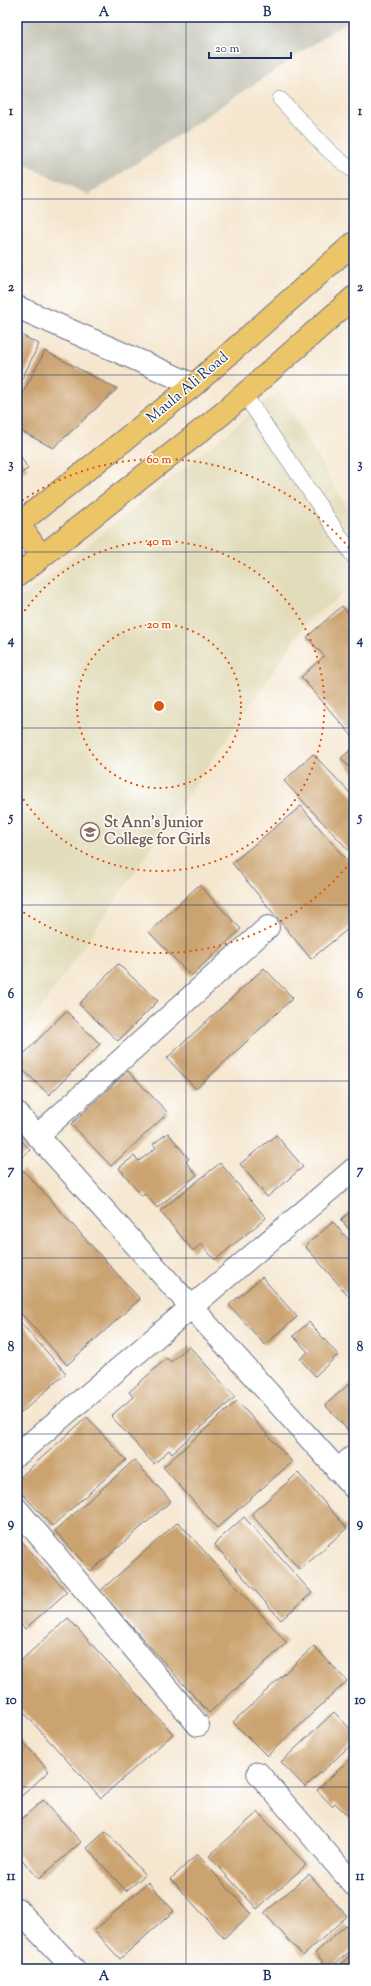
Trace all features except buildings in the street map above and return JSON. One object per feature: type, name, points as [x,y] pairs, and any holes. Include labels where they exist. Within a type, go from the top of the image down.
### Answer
[{"type":"main road","name":"Maula Ali Road","points":[[18,525],[194,385],[354,243]]},
{"type":"main road","points":[[17,576],[244,394],[354,297]]},
{"type":"main road","points":[[18,525],[42,556]]},
{"type":"street","points":[[17,307],[194,385]]},
{"type":"street","points":[[37,1136],[268,927]]},
{"type":"street","points":[[17,1113],[354,1488]]},
{"type":"street","points":[[17,1456],[354,1169]]},
{"type":"street","points":[[337,1470],[354,1456]]},
{"type":"street","points":[[17,1509],[198,1726]]},
{"type":"street","points":[[258,1773],[354,1885]]},
{"type":"street","points":[[17,1909],[74,1969]]},
{"type":"lane","points":[[280,99],[328,150],[354,172]]},
{"type":"lane","points":[[244,394],[354,557]]},
{"type":"shaded area","points":[[17,17],[354,17],[89,195],[17,161]]},
{"type":"shaded area","name":"St Ann's Junior College for Girls","points":[[279,391],[354,520],[354,585],[308,621],[17,1043],[17,602]]},
{"type":"place","name":"St Ann's Junior College for Girls","points":[[90,832]]}]
